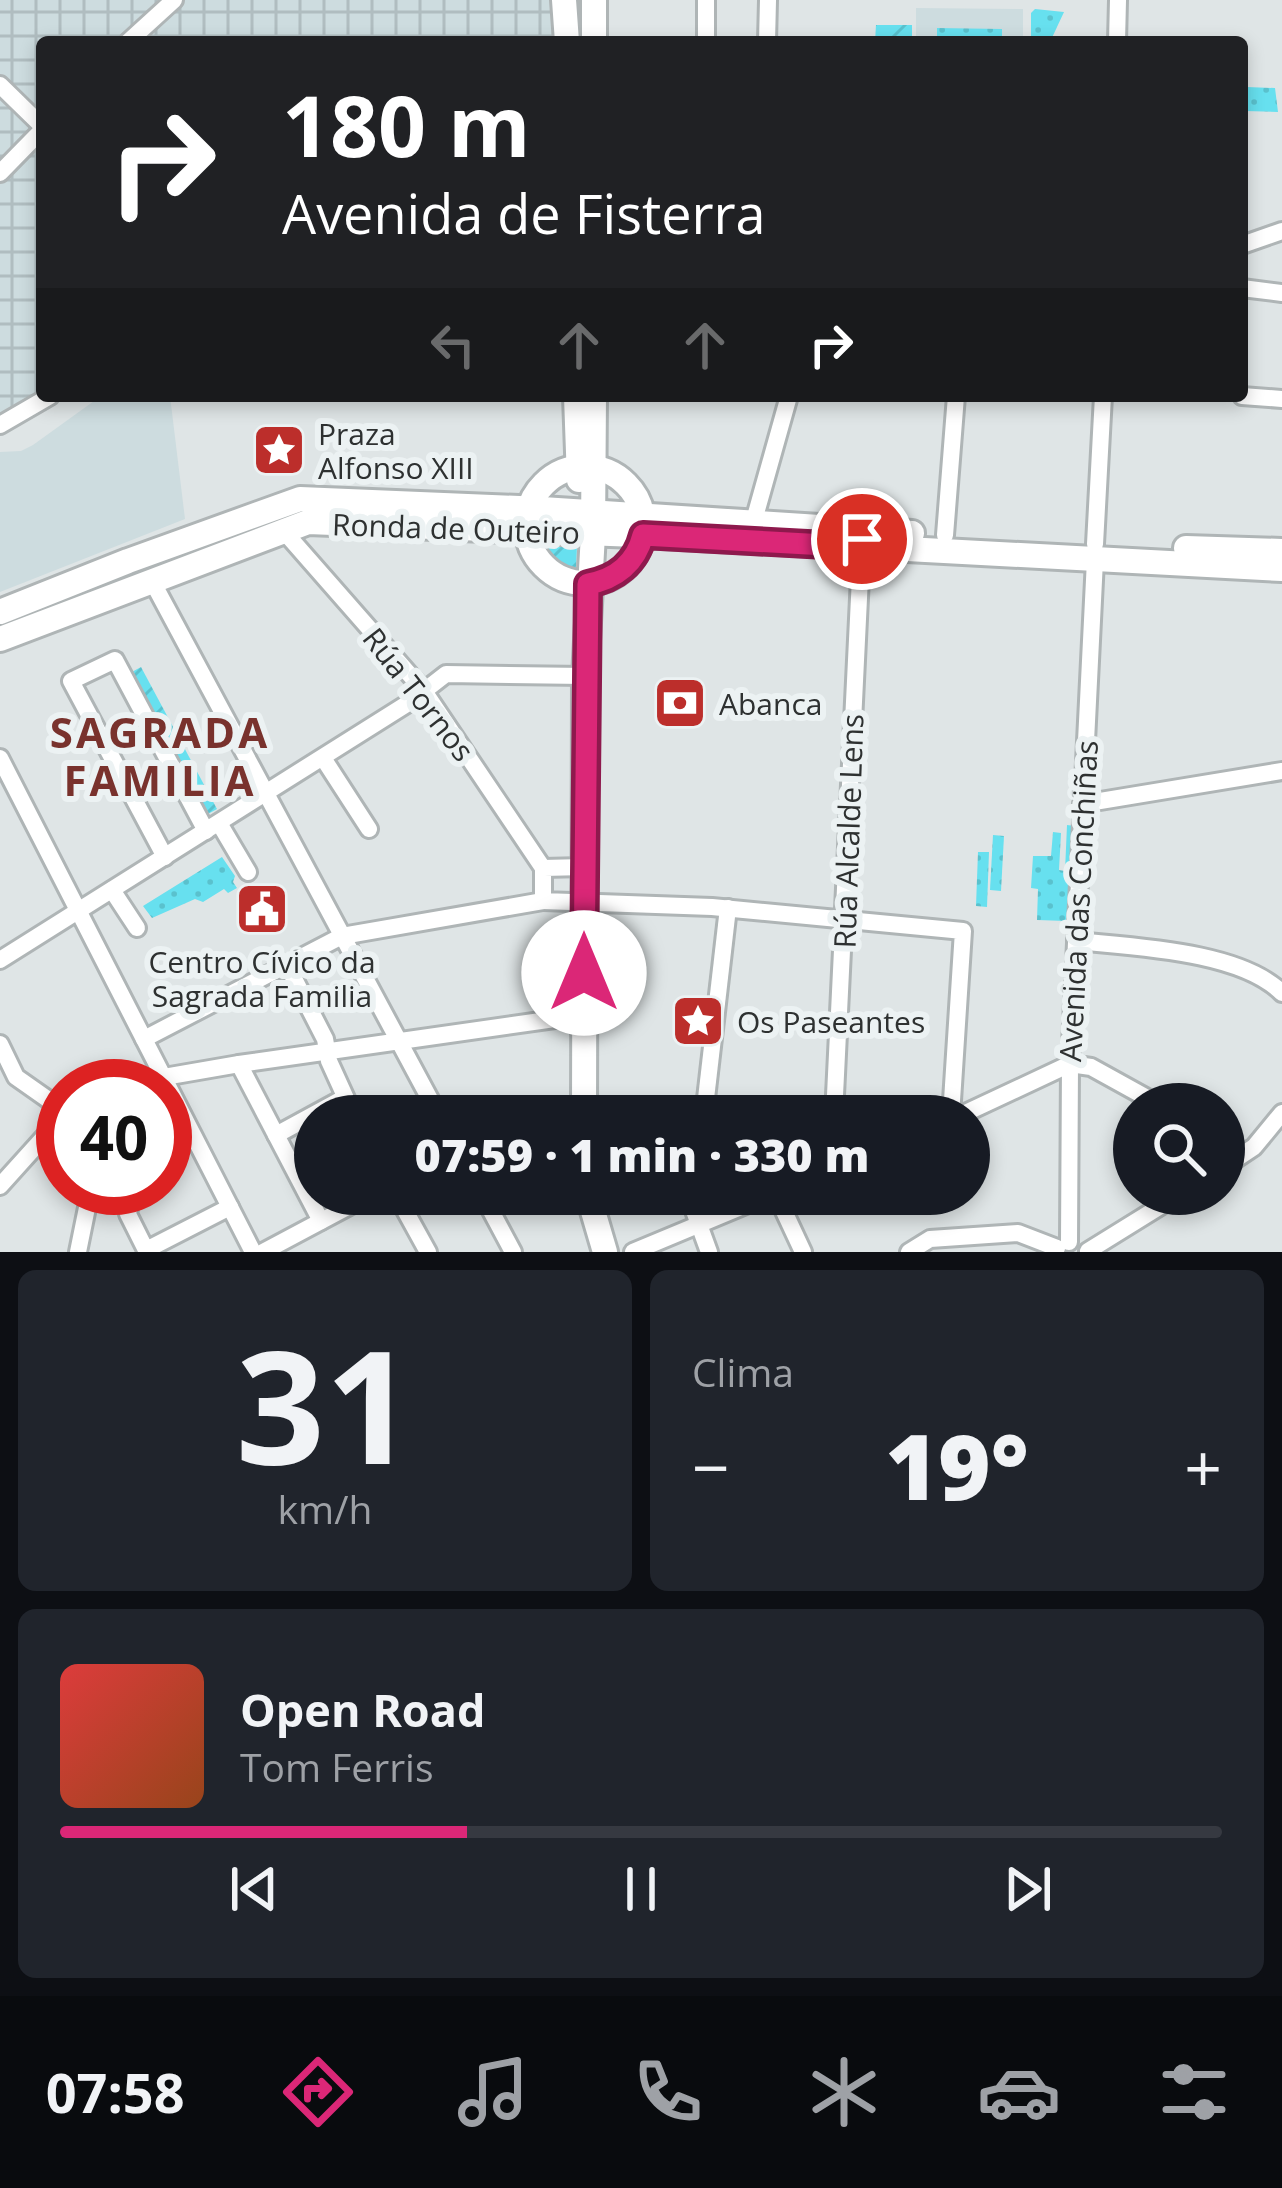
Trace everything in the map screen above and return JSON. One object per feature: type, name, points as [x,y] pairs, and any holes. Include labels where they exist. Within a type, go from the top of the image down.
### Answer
[{"type":"main road","points":[[564,0],[567,36]]},
{"type":"main road","points":[[594,0],[595,36]]},
{"type":"main road","points":[[576,402],[576,431],[586,467]]},
{"type":"main road","points":[[584,1095],[586,467],[593,402]]},
{"type":"main road","points":[[523,516],[548,481],[586,467],[618,476],[631,488],[643,526],[634,558],[614,576],[588,584],[569,581],[543,565],[532,549],[523,516],[576,431]]},
{"type":"main road","name":"Ronda de Outeiro","points":[[0,612],[300,499],[587,523],[1095,552],[1282,551]]},
{"type":"main road","name":"Ronda de Outeiro","points":[[0,639],[308,522],[523,516]]},
{"type":"main road","name":"Ronda de Outeiro","points":[[643,526],[753,524],[860,538],[945,535],[1282,569]]},
{"type":"main road","points":[[594,1215],[605,1252]]},
{"type":"street","points":[[135,36],[174,0]]},
{"type":"street","points":[[706,0],[706,36]]},
{"type":"street","points":[[767,36],[768,0]]},
{"type":"street","points":[[1118,0],[1118,36]]},
{"type":"street","points":[[0,85],[36,122]]},
{"type":"street","points":[[0,172],[36,134]]},
{"type":"street","points":[[1248,243],[1282,231]]},
{"type":"street","points":[[1248,289],[1282,292]]},
{"type":"street","points":[[1248,397],[1282,400]]},
{"type":"street","points":[[0,425],[40,402]]},
{"type":"street","points":[[753,524],[787,402]]},
{"type":"street","points":[[945,535],[956,402]]},
{"type":"street","name":"Avenida das Conchiñas","points":[[1060,1248],[1103,402]]},
{"type":"street","name":"Rúa Tornos","points":[[282,530],[424,691],[543,868]]},
{"type":"street","name":"Rúa Alcalde Lens","points":[[835,1095],[860,538]]},
{"type":"street","points":[[151,579],[428,1095]]},
{"type":"street","points":[[165,857],[71,681],[115,660],[213,827],[248,872]]},
{"type":"street","points":[[0,960],[323,758],[446,674],[585,676]]},
{"type":"street","points":[[0,758],[7,788],[155,1059]]},
{"type":"street","points":[[323,758],[369,829]]},
{"type":"street","points":[[1082,804],[1282,771]]},
{"type":"street","points":[[543,901],[543,868],[584,867]]},
{"type":"street","points":[[112,890],[137,928]]},
{"type":"street","points":[[144,1039],[342,936],[543,901],[728,908],[963,931],[956,1095]]},
{"type":"street","points":[[706,1095],[728,908]]},
{"type":"street","points":[[1076,940],[1233,963],[1282,992]]},
{"type":"street","points":[[287,965],[325,1039],[343,1095]]},
{"type":"street","points":[[192,1072],[584,1015]]},
{"type":"street","points":[[0,1044],[8,1079],[36,1096]]},
{"type":"street","points":[[239,1064],[294,1162]]},
{"type":"street","points":[[990,1100],[1070,1064],[1091,1066],[1121,1083]]},
{"type":"street","points":[[1246,1153],[1282,1113]]},
{"type":"street","points":[[276,1135],[294,1125]]},
{"type":"street","points":[[192,1132],[253,1252]]},
{"type":"street","points":[[0,1186],[36,1144]]},
{"type":"street","points":[[128,1215],[146,1250],[230,1207]]},
{"type":"street","points":[[77,1252],[85,1215]]},
{"type":"street","points":[[320,1215],[322,1221]]},
{"type":"street","points":[[263,1252],[333,1215]]},
{"type":"street","points":[[408,1215],[428,1252]]},
{"type":"street","points":[[493,1215],[513,1252]]},
{"type":"street","points":[[695,1215],[710,1252]]},
{"type":"street","points":[[633,1252],[723,1215]]},
{"type":"street","points":[[784,1215],[803,1252]]},
{"type":"street","points":[[909,1252],[930,1238],[1018,1233],[1060,1248],[1088,1251],[1146,1215]]},
{"type":"shaded area","points":[[0,0],[559,0],[561,36],[36,36],[36,400],[0,426]]},
{"type":"shaded area","points":[[916,8],[1023,9],[1023,36],[916,36]]},
{"type":"shaded area","points":[[1035,9],[1064,12],[1053,36],[1031,36]]},
{"type":"shaded area","points":[[876,25],[912,25],[912,36],[875,36]]},
{"type":"shaded area","points":[[937,28],[1002,29],[1002,36],[937,36]]},
{"type":"shaded area","points":[[1248,87],[1275,88],[1278,112],[1248,111]]},
{"type":"shaded area","points":[[93,402],[171,402],[185,519],[0,592],[0,452],[33,445]]},
{"type":"shaded area","points":[[538,542],[577,545],[576,572],[554,564]]},
{"type":"shaded area","points":[[141,667],[217,809],[206,815],[130,673]]},
{"type":"shaded area","points":[[1067,825],[1075,826],[1066,921],[1037,920],[1038,889],[1031,888],[1033,856],[1051,856],[1053,832],[1061,833],[1059,870],[1065,871]]},
{"type":"shaded area","points":[[993,835],[1004,836],[1001,891],[990,890]]},
{"type":"shaded area","points":[[978,852],[989,852],[987,907],[976,906]]},
{"type":"shaded area","points":[[222,857],[237,888],[228,893],[224,889],[203,902],[195,899],[152,918],[143,906]]},
{"type":"place","name":"Praza Alfonso XIII","points":[[279,450]]},
{"type":"place","name":"Abanca","points":[[680,703]]},
{"type":"place","name":"Centro Cívico da Sagrada Familia","points":[[262,909]]},
{"type":"place","name":"Os Paseantes","points":[[698,1021]]},
{"type":"district","name":"SAGRADA FAMILIA","points":[[160,755]]},
{"type":"route","points":[[584,973],[588,584],[625,568],[643,535],[862,547],[862,539]]}]
